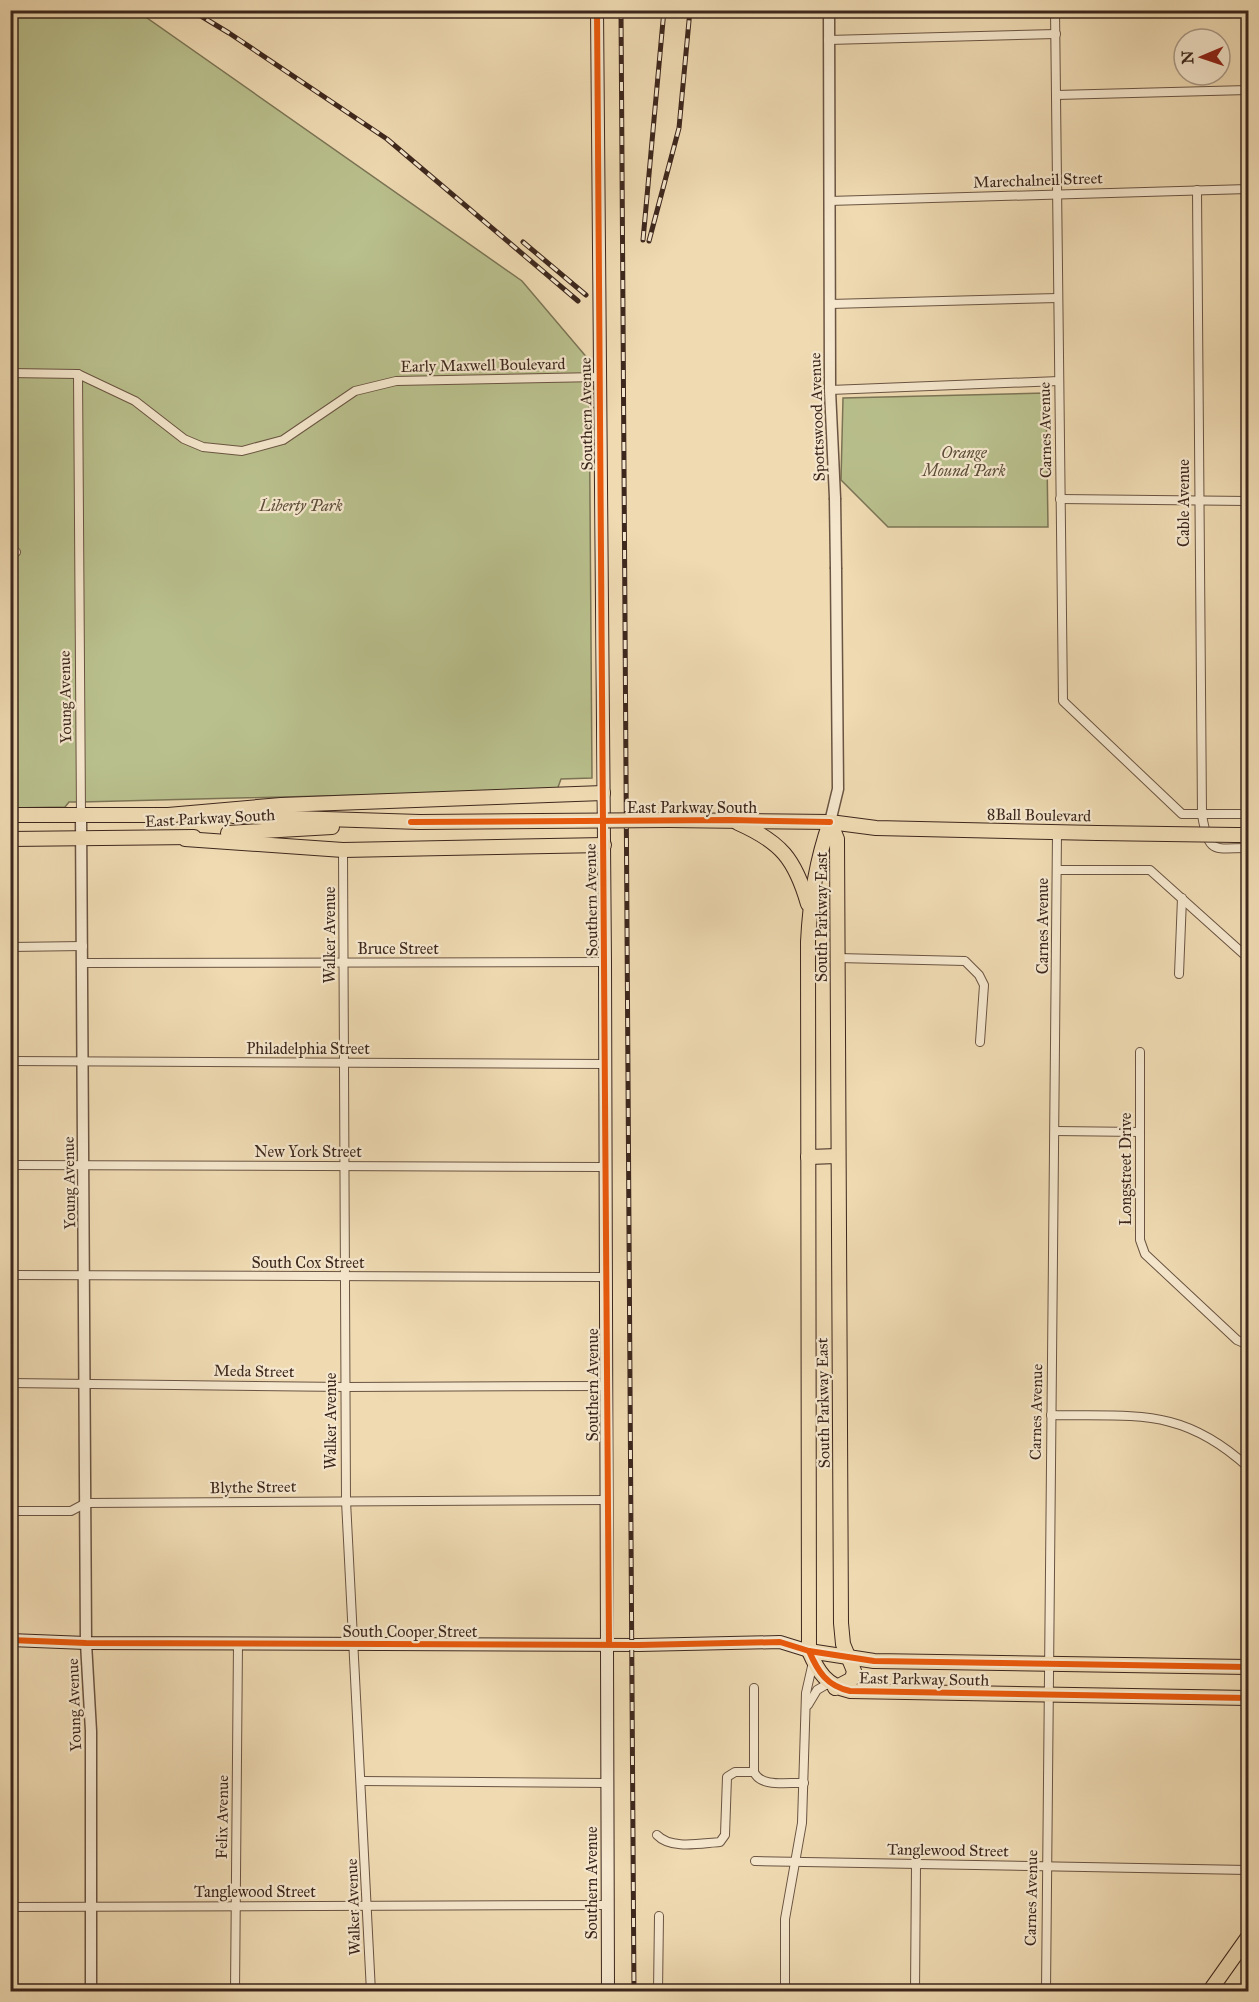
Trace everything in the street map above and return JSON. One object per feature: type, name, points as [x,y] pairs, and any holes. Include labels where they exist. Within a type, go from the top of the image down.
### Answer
[{"type":"main road","name":"Southern Avenue","points":[[597,10],[605,962],[605,1386],[609,1644],[608,1992]]},
{"type":"main road","points":[[168,815],[281,805],[603,794]]},
{"type":"main road","name":"East Parkway South","points":[[10,815],[168,815],[416,822],[731,819],[830,822]]},
{"type":"main road","points":[[731,819],[770,838],[783,850],[794,866],[809,908]]},
{"type":"main road","name":"East Parkway South","points":[[10,839],[185,839],[228,833],[416,822]]},
{"type":"main road","name":"8Ball Boulevard","points":[[830,822],[876,828],[1242,835]]},
{"type":"main road","name":"South Parkway East","points":[[811,1656],[809,908],[817,860],[830,822]]},
{"type":"main road","name":"South Parkway East","points":[[830,822],[837,839],[841,1623],[843,1644],[854,1671],[852,1679],[832,1686]]},
{"type":"main road","points":[[185,839],[343,850],[604,845]]},
{"type":"main road","points":[[808,1157],[838,1156]]},
{"type":"main road","name":"South Cooper Street","points":[[10,1640],[86,1643],[354,1644],[780,1642],[811,1656]]},
{"type":"main road","name":"East Parkway South","points":[[811,1656],[874,1661],[1248,1667]]},
{"type":"main road","points":[[811,1656],[832,1686]]},
{"type":"main road","name":"East Parkway South","points":[[832,1686],[850,1691],[888,1693],[1248,1698]]},
{"type":"main road","points":[[1209,1992],[1248,1937]]},
{"type":"street","name":"Spottswood Avenue","points":[[829,10],[830,390],[835,498],[838,789],[830,822]]},
{"type":"street","name":"Carnes Avenue","points":[[1055,10],[1063,701],[1182,814],[1248,814]]},
{"type":"street","points":[[828,40],[1056,34]]},
{"type":"street","points":[[1056,95],[1248,90]]},
{"type":"street","name":"Marechalneil Street","points":[[829,201],[1248,189]]},
{"type":"street","name":"Cable Avenue","points":[[1197,190],[1202,815],[1206,840],[1212,846],[1223,850],[1248,848]]},
{"type":"street","points":[[830,304],[1058,298]]},
{"type":"street","name":"Early Maxwell Boulevard","points":[[10,373],[78,374],[135,401],[184,439],[203,447],[242,451],[283,440],[355,391],[396,381],[599,377]]},
{"type":"street","name":"Young Avenue","points":[[78,374],[83,1166],[87,1384],[86,1643],[91,1731],[91,1992]]},
{"type":"street","points":[[830,390],[1059,381]]},
{"type":"street","points":[[1060,499],[1248,501]]},
{"type":"street","name":"Carnes Avenue","points":[[1046,1992],[1057,833]]},
{"type":"street","name":"Walker Avenue","points":[[343,850],[346,1500],[371,1992]]},
{"type":"street","points":[[1057,870],[1150,870],[1248,958]]},
{"type":"street","points":[[1179,974],[1182,898]]},
{"type":"street","points":[[10,947],[82,946]]},
{"type":"street","points":[[838,958],[965,961],[979,975],[984,985],[980,1042]]},
{"type":"street","name":"Bruce Street","points":[[83,963],[605,962]]},
{"type":"street","name":"Longstreet Drive","points":[[1140,1052],[1140,1240],[1145,1254],[1237,1340],[1248,1345]]},
{"type":"street","name":"Philadelphia Street","points":[[10,1061],[605,1064]]},
{"type":"street","points":[[1055,1131],[1140,1132]]},
{"type":"street","name":"New York Street","points":[[10,1165],[605,1167]]},
{"type":"street","name":"South Cox Street","points":[[10,1275],[606,1277]]},
{"type":"street","name":"Meda Street","points":[[10,1383],[345,1388],[605,1386]]},
{"type":"street","points":[[1051,1415],[1155,1417],[1189,1426],[1228,1448],[1248,1467]]},
{"type":"street","name":"Blythe Street","points":[[10,1511],[71,1511],[79,1509],[86,1503],[606,1500]]},
{"type":"street","name":"Felix Avenue","points":[[235,1992],[238,1643]]},
{"type":"street","points":[[785,1992],[785,1919],[802,1823],[806,1693],[811,1656]]},
{"type":"street","points":[[807,1708],[817,1690],[832,1686]]},
{"type":"street","points":[[754,1688],[754,1772],[760,1780],[765,1782],[804,1783]]},
{"type":"street","points":[[657,1835],[663,1841],[672,1844],[720,1842],[724,1835],[727,1777],[735,1772],[754,1772]]},
{"type":"street","points":[[362,1781],[608,1783]]},
{"type":"street","name":"Tanglewood Street","points":[[755,1861],[1248,1870]]},
{"type":"street","points":[[915,1992],[916,1864]]},
{"type":"street","name":"Tanglewood Street","points":[[10,1907],[608,1905]]},
{"type":"street","points":[[658,1992],[659,1916]]},
{"type":"green space","name":"Liberty Park","points":[[10,11],[137,11],[522,281],[589,360],[592,778],[561,779],[557,790],[69,802],[65,807],[11,808]]},
{"type":"green space","name":"Orange Mound Park","points":[[1046,393],[1048,527],[888,527],[841,480],[843,398]]},
{"type":"railway","points":[[191,10],[387,139],[578,301]]},
{"type":"railway","points":[[621,10],[634,1992]]},
{"type":"railway","points":[[643,240],[664,10]]},
{"type":"railway","points":[[649,241],[679,128],[690,10]]},
{"type":"railway","points":[[523,242],[586,295]]},
{"type":"cycle path","points":[[597,10],[609,1644]]},
{"type":"cycle path","points":[[411,822],[731,820],[830,822]]},
{"type":"cycle path","points":[[10,1640],[86,1643],[639,1645],[780,1642],[809,1651],[874,1661],[1248,1667]]},
{"type":"cycle path","points":[[809,1651],[829,1682],[850,1691],[1248,1698]]}]
